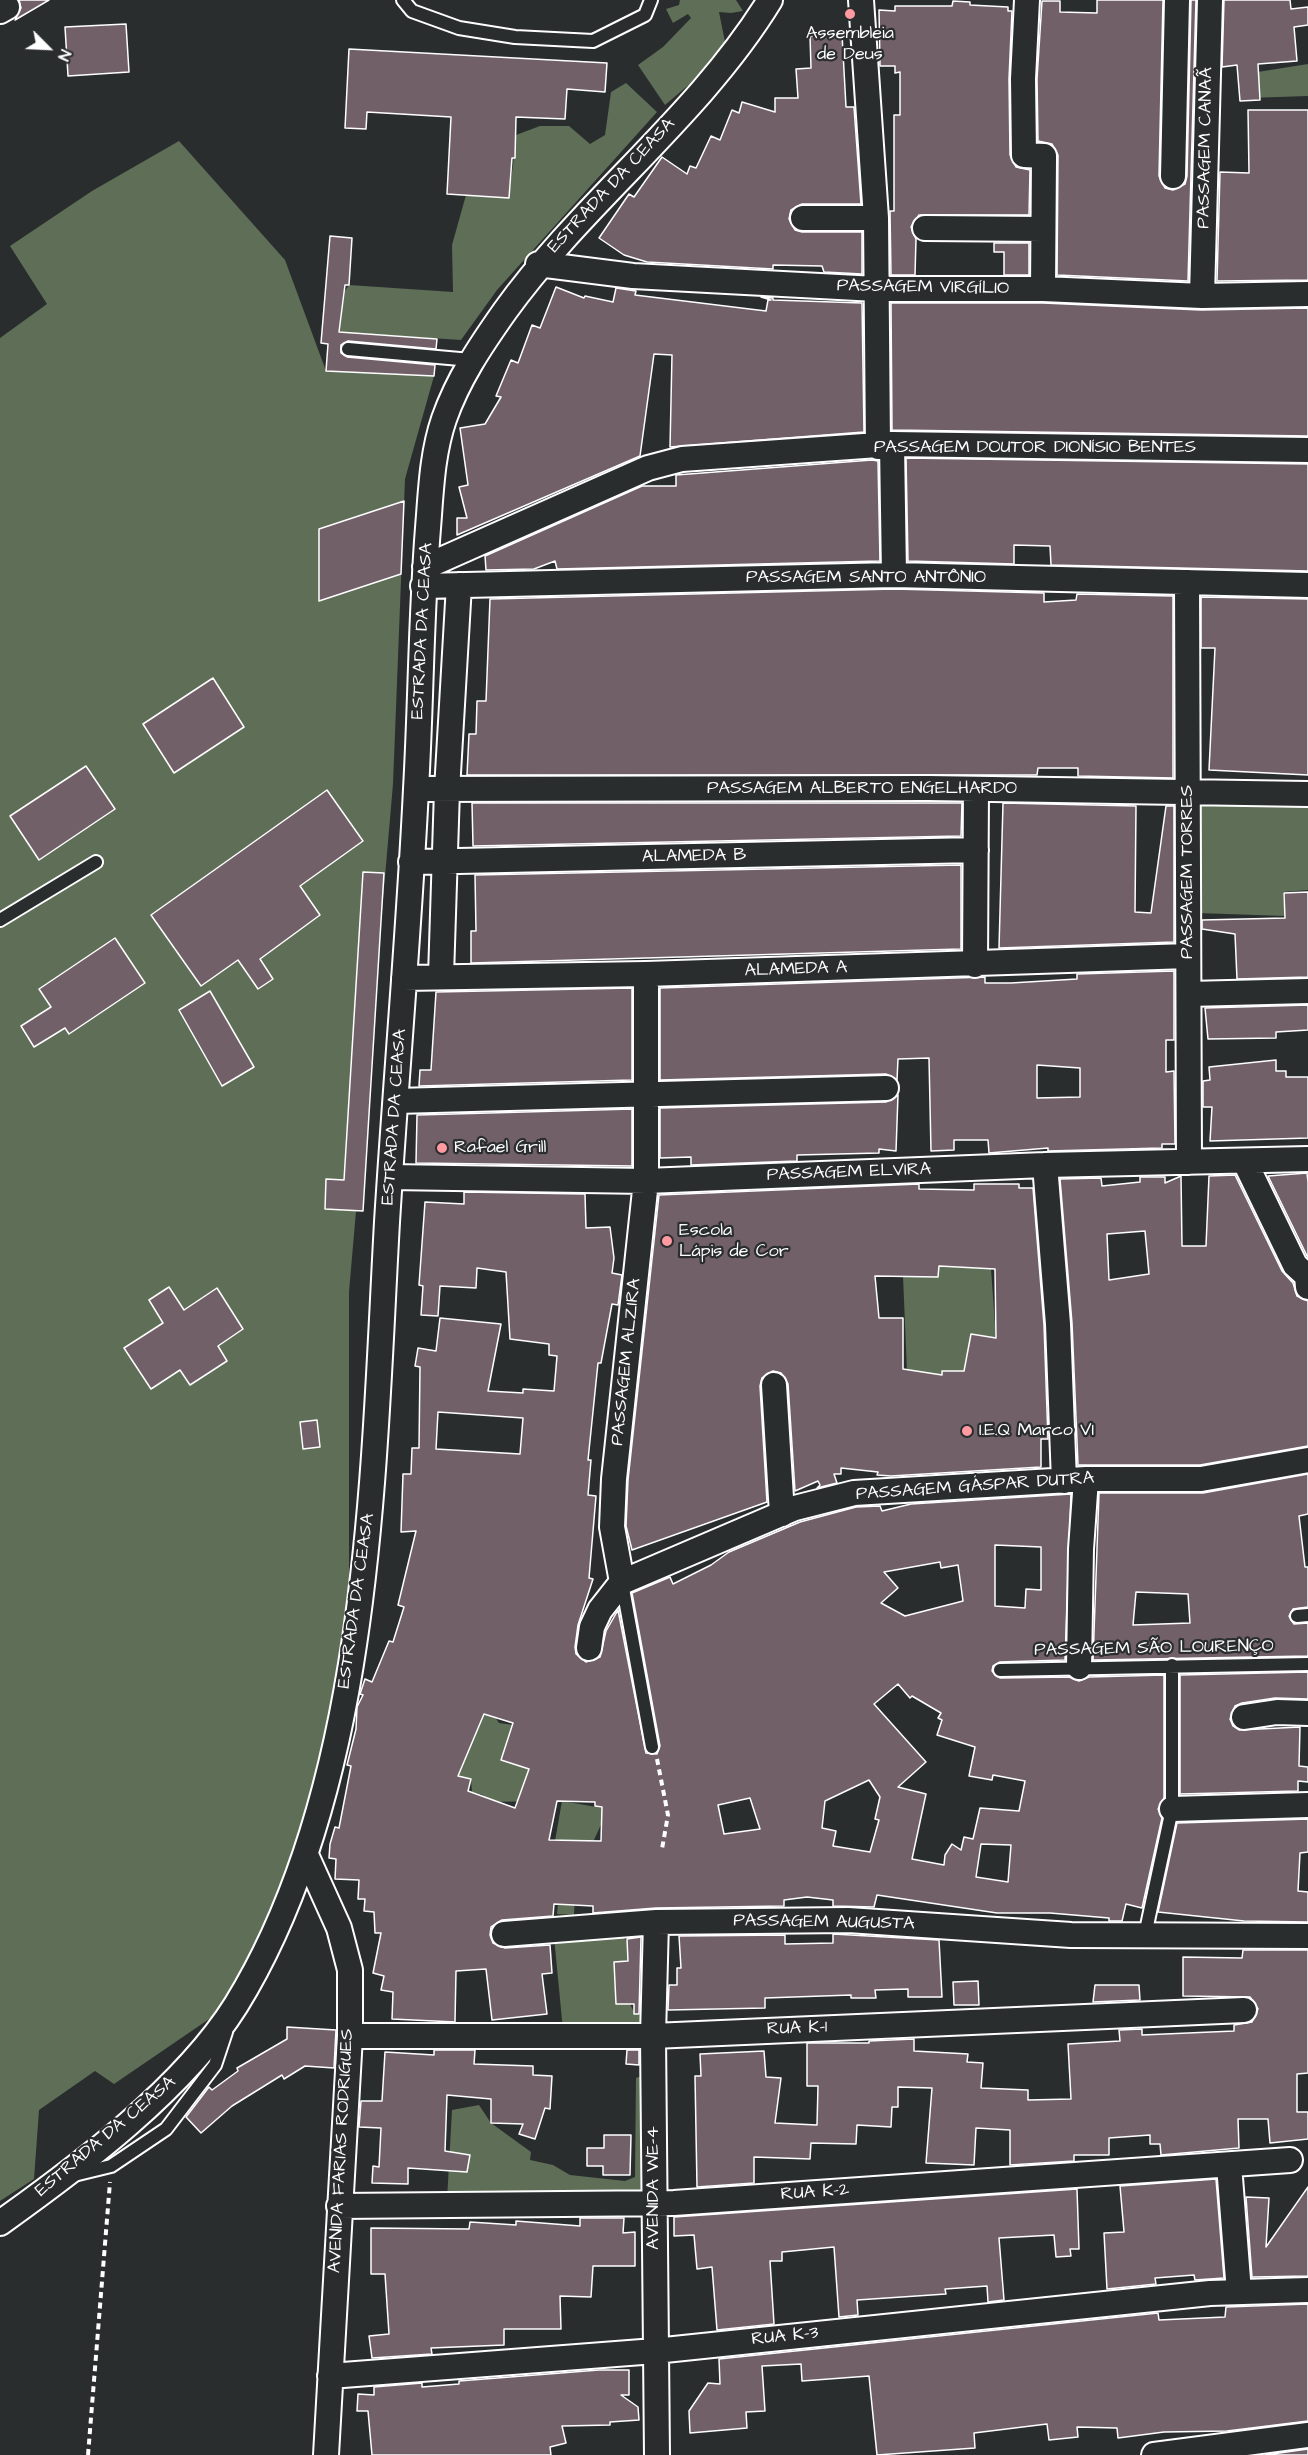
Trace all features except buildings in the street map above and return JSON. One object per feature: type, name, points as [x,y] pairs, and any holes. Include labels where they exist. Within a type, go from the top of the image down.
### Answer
[{"type":"street","name":"ESTRADA DA CEASA","points":[[0,2223],[110,2138],[179,2077],[234,2008],[273,1935],[306,1855],[336,1738],[356,1625],[372,1498],[390,1177],[416,789],[424,577],[433,464],[443,421],[471,360],[538,264],[716,73],[770,0]]},
{"type":"street","points":[[861,0],[876,218],[876,289],[894,575]]},
{"type":"street","points":[[1027,0],[1023,79],[1024,155],[1044,156],[1043,289]]},
{"type":"street","points":[[1173,176],[1177,0]]},
{"type":"street","name":"PASSAGEM CANAÃ","points":[[1202,296],[1210,0]]},
{"type":"street","points":[[803,218],[876,218]]},
{"type":"street","points":[[925,228],[1043,229]]},
{"type":"street","name":"PASSAGEM VIRGÍLIO","points":[[538,264],[633,276],[876,289],[1043,289],[1202,296],[1308,294]]},
{"type":"street","name":"PASSAGEM DOUTOR DIONÍSIO BENTES","points":[[424,577],[661,464],[682,459],[885,446],[1308,450]]},
{"type":"street","name":"PASSAGEM SANTO ANTÔNIO","points":[[424,577],[459,585],[894,575],[1308,585]]},
{"type":"street","name":"PASSAGEM TORRES","points":[[1187,582],[1189,1162]]},
{"type":"street","name":"ESTRADA DA CEASA","points":[[441,976],[447,790],[459,585]]},
{"type":"street","name":"PASSAGEM ALBERTO ENGELHARDO","points":[[416,789],[976,789],[1308,794]]},
{"type":"street","points":[[975,965],[976,789]]},
{"type":"street","name":"ALAMEDA B","points":[[411,862],[976,850]]},
{"type":"street","name":"ALAMEDA A","points":[[404,978],[975,965],[1188,956]]},
{"type":"street","name":"PASSAGEM ALZIRA","points":[[622,1582],[612,1527],[614,1479],[646,1181],[646,974]]},
{"type":"street","points":[[1189,994],[1308,991]]},
{"type":"street","points":[[396,1101],[886,1088]]},
{"type":"street","name":"PASSAGEM ELVIRA","points":[[390,1177],[646,1181],[1045,1165],[1308,1160]]},
{"type":"street","points":[[1245,1162],[1295,1264],[1306,1276],[1308,1287]]},
{"type":"street","points":[[1045,1165],[1058,1324],[1081,1549],[1079,1668]]},
{"type":"street","points":[[774,1385],[782,1514]]},
{"type":"street","name":"PASSAGEM GÁSPAR DUTRA","points":[[622,1582],[795,1508],[854,1493],[1075,1480],[1201,1479],[1308,1460]]},
{"type":"street","points":[[589,1648],[592,1627],[600,1610],[622,1582]]},
{"type":"street","points":[[1244,1718],[1277,1712],[1308,1713]]},
{"type":"street","points":[[1172,1809],[1308,1805]]},
{"type":"street","name":"AVENIDA FARIAS RODRIGUES","points":[[306,1855],[339,1928],[350,1970],[350,2036],[326,2455]]},
{"type":"street","name":"PASSAGEM AUGUSTA","points":[[504,1934],[656,1922],[848,1920],[1071,1935],[1308,1936]]},
{"type":"street","name":"AVENIDA WE-4","points":[[656,1922],[653,2036],[657,2455]]},
{"type":"street","name":"RUA K-1","points":[[350,2036],[653,2036],[1244,2010]]},
{"type":"street","name":"RUA K-2","points":[[339,2206],[654,2204],[1290,2160]]},
{"type":"street","points":[[1229,2165],[1239,2292]]},
{"type":"street","name":"RUA K-3","points":[[330,2376],[655,2351],[1239,2292],[1308,2290]]},
{"type":"street","points":[[1154,2455],[1308,2435]]},
{"type":"lane","points":[[403,0],[412,11],[459,28],[515,37],[593,41],[645,15],[651,0]]},
{"type":"lane","points":[[348,349],[471,360]]},
{"type":"lane","points":[[0,920],[96,862]]},
{"type":"lane","name":"PASSAGEM ALZIRA","points":[[622,1582],[652,1747]]},
{"type":"lane","points":[[1145,1935],[1172,1809],[1172,1665]]},
{"type":"lane","name":"PASSAGEM SÃO LOURENÇO","points":[[1000,1670],[1172,1665],[1308,1665]]},
{"type":"lane","points":[[58,2179],[111,2166],[166,2129],[215,2066],[234,2008]]},
{"type":"path","points":[[652,1747],[660,1769],[668,1815],[663,1849]]},
{"type":"path","points":[[88,2455],[111,2166]]},
{"type":"green space","points":[[680,0],[736,0],[743,11],[719,12],[725,42],[692,82],[665,105],[638,65],[663,47],[691,18],[688,14],[673,23],[666,9],[679,5]]},
{"type":"green space","points":[[1308,64],[1308,96],[1248,98],[1245,74]]},
{"type":"green space","points":[[626,83],[657,112],[497,290],[461,340],[339,332],[345,291],[349,285],[453,292],[452,245],[466,195],[509,198],[516,135],[540,126],[569,126],[590,144],[605,135],[611,92]]},
{"type":"green space","points":[[179,141],[285,260],[326,371],[434,376],[405,479],[393,784],[349,1292],[349,1592],[314,1808],[268,1926],[215,2015],[114,2084],[95,2071],[39,2110],[34,2179],[0,2201],[0,338],[47,304],[10,246],[92,191]]},
{"type":"green space","points":[[1195,796],[1308,800],[1308,890],[1283,892],[1285,916],[1197,913]]},
{"type":"green space","points":[[941,1236],[939,1266],[991,1269],[996,1338],[988,1366],[963,1371],[943,1371],[942,1382],[908,1396],[903,1276]]},
{"type":"green space","points":[[481,1696],[499,1723],[521,1726],[543,1801],[487,1802],[483,1795],[472,1792],[471,1779],[449,1774]]},
{"type":"green space","points":[[562,1801],[608,1809],[594,1840],[578,1840],[574,1915],[557,1914],[562,1864],[552,1858]]},
{"type":"green space","points":[[611,1926],[628,1942],[628,1961],[614,1962],[616,2004],[630,2004],[635,2014],[648,2014],[647,2030],[563,2030],[554,1937]]},
{"type":"green space","points":[[647,2074],[645,2192],[447,2200],[452,2110],[479,2105],[491,2123],[531,2152],[530,2160],[553,2165],[570,2175],[625,2181],[635,2177],[636,2078]]},
{"type":"place","name":"Assembleia de Deus","points":[[850,14]]},
{"type":"place","name":"Rafael Grill","points":[[442,1148]]},
{"type":"place","name":"Escola Lápis de Cor","points":[[667,1241]]},
{"type":"place","name":"I.E.Q Marco VI","points":[[967,1431]]}]
